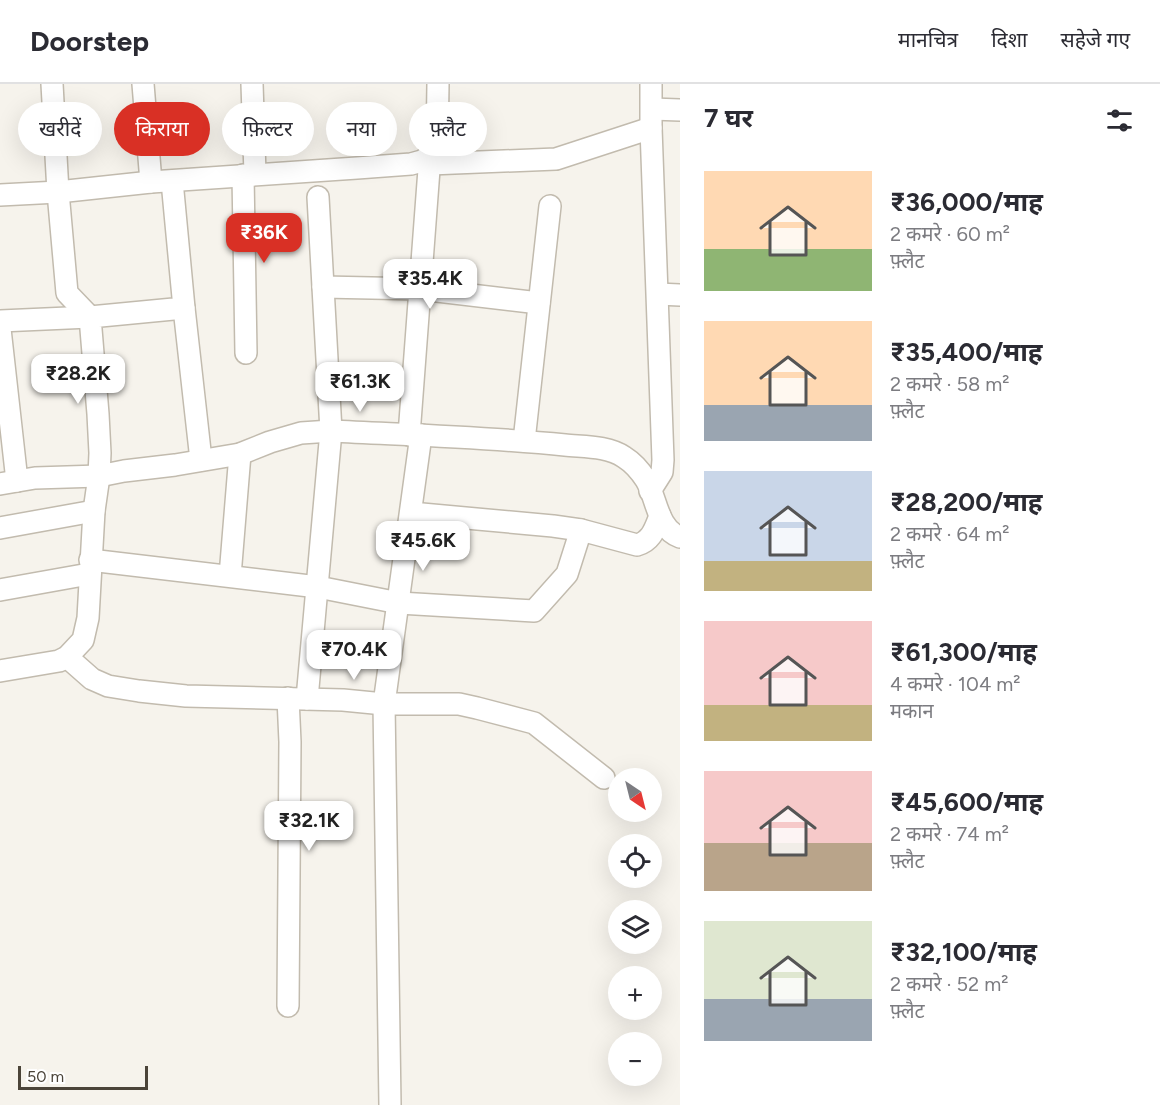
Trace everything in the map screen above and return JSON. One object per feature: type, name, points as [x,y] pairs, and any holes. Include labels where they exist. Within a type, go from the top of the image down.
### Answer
[{"type":"street","points":[[0,671],[59,661],[67,657],[83,640],[88,618],[94,511],[99,476],[99,414],[90,317],[67,292],[52,84]]},
{"type":"street","points":[[143,84],[151,182]]},
{"type":"street","points":[[246,353],[252,84]]},
{"type":"street","points":[[390,1105],[384,704],[411,513],[420,289],[430,160],[437,146],[438,84]]},
{"type":"street","points":[[650,491],[662,472],[663,460],[651,84]]},
{"type":"street","points":[[0,195],[411,164],[430,160],[556,159],[652,118],[680,110]]},
{"type":"street","points":[[172,181],[201,460]]},
{"type":"street","points":[[288,1006],[290,742],[318,587],[331,431],[318,197]]},
{"type":"street","points":[[524,441],[550,206]]},
{"type":"street","points":[[323,287],[420,289],[539,303]]},
{"type":"street","points":[[658,294],[680,295]]},
{"type":"street","points":[[0,321],[90,317],[184,308]]},
{"type":"street","points":[[0,329],[9,483],[35,478],[99,476],[240,454],[301,433],[331,431],[524,441],[607,450],[622,456],[646,480],[650,491],[671,524],[645,543],[637,545],[581,530],[553,526],[411,513]]},
{"type":"street","points":[[230,576],[240,454]]},
{"type":"street","points":[[0,528],[94,511]]},
{"type":"street","points":[[0,590],[90,567],[230,576],[318,587],[399,603],[534,611],[567,574],[581,530]]},
{"type":"street","points":[[67,657],[92,679],[108,686],[140,692],[186,696],[343,700],[384,704],[459,704],[477,708],[534,723],[604,778]]}]
